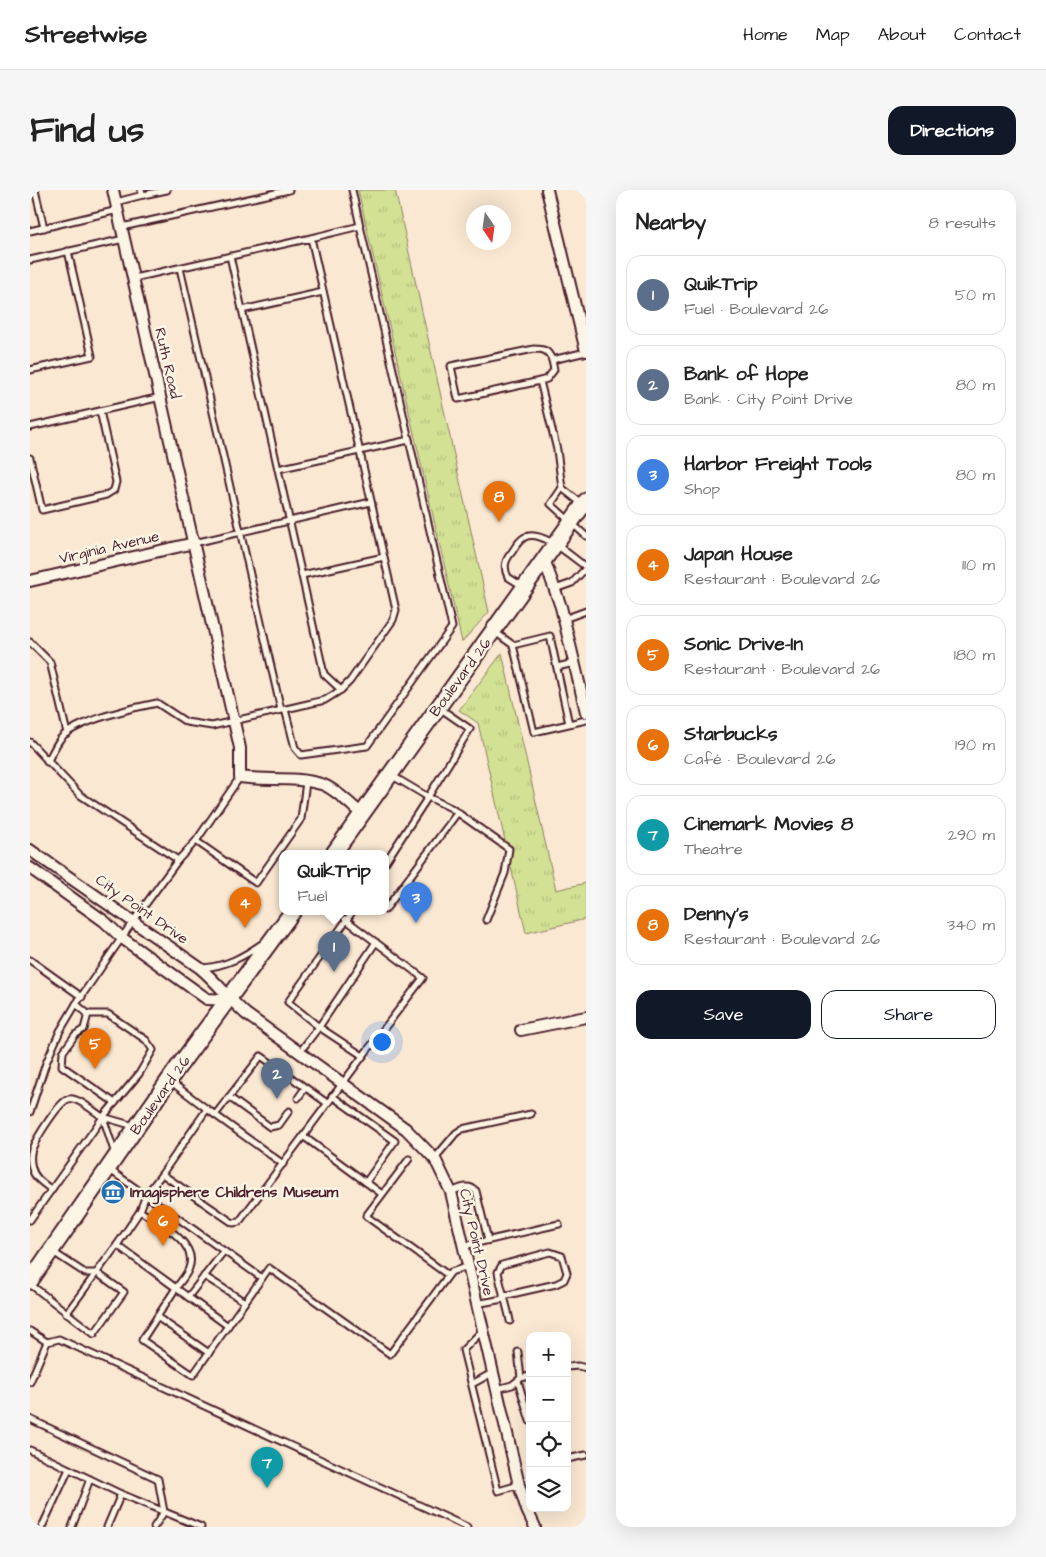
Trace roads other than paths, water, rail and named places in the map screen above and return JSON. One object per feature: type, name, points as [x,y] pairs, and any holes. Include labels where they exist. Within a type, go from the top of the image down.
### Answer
[{"type":"main road","name":"Boulevard 26","points":[[336,850],[585,503]]},
{"type":"main road","name":"Boulevard 26","points":[[30,1282],[169,1080],[289,915]]},
{"type":"street","name":"Ruth Road","points":[[113,190],[240,748],[240,777]]},
{"type":"street","points":[[547,190],[586,352]]},
{"type":"street","name":"Virginia Avenue","points":[[30,581],[194,543]]},
{"type":"street","points":[[544,560],[564,619],[586,712]]},
{"type":"street","points":[[240,777],[260,780],[294,779],[322,784],[362,814]]},
{"type":"street","name":"City Point Drive","points":[[30,850],[134,920],[200,968],[218,982],[229,1000],[406,1129],[434,1159],[451,1192],[519,1484],[526,1510],[535,1527]]},
{"type":"street","name":"City Point Drive","points":[[30,868],[104,921],[122,938],[207,999],[229,1000]]},
{"type":"street","points":[[521,1030],[586,1017]]},
{"type":"lane","points":[[35,190],[44,228]]},
{"type":"lane","points":[[30,231],[117,206],[142,193],[167,190]]},
{"type":"lane","points":[[122,227],[288,190]]},
{"type":"lane","points":[[180,268],[240,532],[283,710],[295,748],[301,755],[367,746],[452,627],[352,190]]},
{"type":"lane","points":[[134,278],[360,226]]},
{"type":"lane","points":[[47,762],[62,738],[75,728],[113,715],[157,704],[186,722],[212,726],[325,700],[341,690],[393,620],[396,610],[311,238]]},
{"type":"lane","points":[[30,260],[125,239]]},
{"type":"lane","points":[[30,370],[92,356],[68,251]]},
{"type":"lane","points":[[230,256],[324,674],[341,690]]},
{"type":"lane","points":[[242,310],[324,292]]},
{"type":"lane","points":[[544,348],[550,353],[552,360],[554,370],[547,379],[458,399],[452,366],[544,348]]},
{"type":"lane","points":[[552,360],[586,352]]},
{"type":"lane","points":[[540,381],[557,450],[562,488],[550,504],[570,524],[586,536]]},
{"type":"lane","points":[[30,427],[161,397]]},
{"type":"lane","points":[[30,458],[42,510],[106,495],[114,490],[116,482],[100,411]]},
{"type":"lane","points":[[278,469],[409,440]]},
{"type":"lane","points":[[562,488],[585,503]]},
{"type":"lane","points":[[194,543],[371,502]]},
{"type":"lane","points":[[524,587],[508,576],[505,571],[505,564],[508,556],[525,537],[533,535],[556,543],[586,568],[572,583],[555,589]]},
{"type":"lane","points":[[302,575],[384,557]]},
{"type":"lane","points":[[564,619],[586,611]]},
{"type":"lane","points":[[493,631],[513,645],[534,732],[586,720]]},
{"type":"lane","points":[[513,645],[550,636],[570,724]]},
{"type":"lane","points":[[30,642],[50,662],[67,733]]},
{"type":"lane","points":[[557,667],[574,662]]},
{"type":"lane","points":[[389,857],[470,729],[438,707]]},
{"type":"lane","points":[[30,742],[80,795],[178,860]]},
{"type":"lane","points":[[390,774],[428,797],[458,812],[509,849],[505,873],[486,920]]},
{"type":"lane","points":[[30,1112],[46,1063],[60,1031],[76,1004],[134,920],[178,860],[196,841],[240,777]]},
{"type":"lane","points":[[280,850],[301,819],[306,782]]},
{"type":"lane","points":[[389,904],[458,812]]},
{"type":"lane","points":[[196,841],[256,884],[279,851]]},
{"type":"lane","points":[[349,915],[288,1002],[319,1027],[363,1056]]},
{"type":"lane","points":[[162,1174],[233,1223],[239,1222],[332,1096],[423,978],[345,919]]},
{"type":"lane","points":[[200,968],[218,967],[235,962],[275,935]]},
{"type":"lane","points":[[300,1052],[376,942]]},
{"type":"lane","points":[[30,960],[82,997]]},
{"type":"lane","points":[[30,1220],[103,1117],[139,1074],[153,1050],[146,1040],[108,1014],[88,1014],[76,1004]]},
{"type":"lane","points":[[88,1014],[84,1029],[75,1035],[63,1052],[62,1066],[115,1103]]},
{"type":"lane","points":[[215,1115],[261,1056],[327,1104]]},
{"type":"lane","points":[[169,1080],[283,1164]]},
{"type":"lane","points":[[298,1098],[305,1088]]},
{"type":"lane","points":[[332,1096],[395,1141],[366,1182]]},
{"type":"lane","points":[[229,1097],[270,1126],[279,1125],[289,1111]]},
{"type":"lane","points":[[52,1190],[39,1180],[32,1170],[31,1156],[37,1139],[60,1104],[68,1099],[75,1100],[103,1117],[137,1127]]},
{"type":"lane","points":[[66,1314],[117,1245],[140,1211],[146,1196],[207,1109]]},
{"type":"lane","points":[[434,1159],[462,1128],[531,1114]]},
{"type":"lane","points":[[103,1117],[112,1162],[146,1196],[262,1278]]},
{"type":"lane","points":[[303,1136],[382,1194]]},
{"type":"lane","points":[[30,1138],[37,1139]]},
{"type":"lane","points":[[409,1159],[366,1216],[448,1275]]},
{"type":"lane","points":[[451,1192],[466,1187],[473,1188],[476,1191],[488,1240]]},
{"type":"lane","points":[[140,1211],[184,1243],[190,1257],[190,1267],[142,1340],[193,1375],[269,1268],[390,1354],[448,1275],[451,1272],[468,1266]]},
{"type":"lane","points":[[464,1246],[558,1224]]},
{"type":"lane","points":[[117,1245],[228,1326]]},
{"type":"lane","points":[[30,1282],[66,1314],[94,1334],[124,1292],[97,1273],[85,1273],[51,1250]]},
{"type":"lane","points":[[188,1297],[224,1251]]},
{"type":"lane","points":[[476,1304],[503,1298],[556,1284],[564,1280],[567,1273],[562,1256],[550,1252],[502,1265],[498,1272],[503,1298],[507,1304],[510,1321]]},
{"type":"lane","points":[[204,1276],[245,1302]]},
{"type":"lane","points":[[157,1317],[209,1353]]},
{"type":"lane","points":[[483,1330],[463,1350],[498,1491],[519,1484]]},
{"type":"lane","points":[[30,1332],[47,1342],[59,1339],[467,1527]]},
{"type":"lane","points":[[30,1382],[47,1342]]},
{"type":"lane","points":[[518,1352],[520,1380],[526,1405]]},
{"type":"lane","points":[[571,1367],[586,1368]]},
{"type":"lane","points":[[472,1384],[492,1373]]},
{"type":"lane","points":[[496,1389],[512,1386],[528,1377]]},
{"type":"lane","points":[[30,1419],[158,1479],[164,1512],[154,1527]]},
{"type":"lane","points":[[30,1450],[121,1494],[198,1526]]},
{"type":"lane","points":[[571,1458],[586,1455]]},
{"type":"lane","points":[[42,1527],[69,1469]]},
{"type":"lane","points":[[72,1527],[90,1479]]},
{"type":"lane","points":[[107,1527],[121,1494]]},
{"type":"place","name":"Denny's","points":[[499,522]]},
{"type":"place","name":"Harbor Freight Tools","points":[[416,923]]},
{"type":"place","name":"Japan House","points":[[245,928]]},
{"type":"place","name":"QuikTrip","points":[[334,972]]},
{"type":"place","name":"Sonic Drive-In","points":[[95,1069]]},
{"type":"place","name":"Bank of Hope","points":[[277,1099]]},
{"type":"place","name":"Imagisphere Childrens Museum","points":[[113,1192]]},
{"type":"place","name":"Starbucks","points":[[163,1246]]},
{"type":"place","name":"Cinemark Movies 8","points":[[267,1488]]}]
